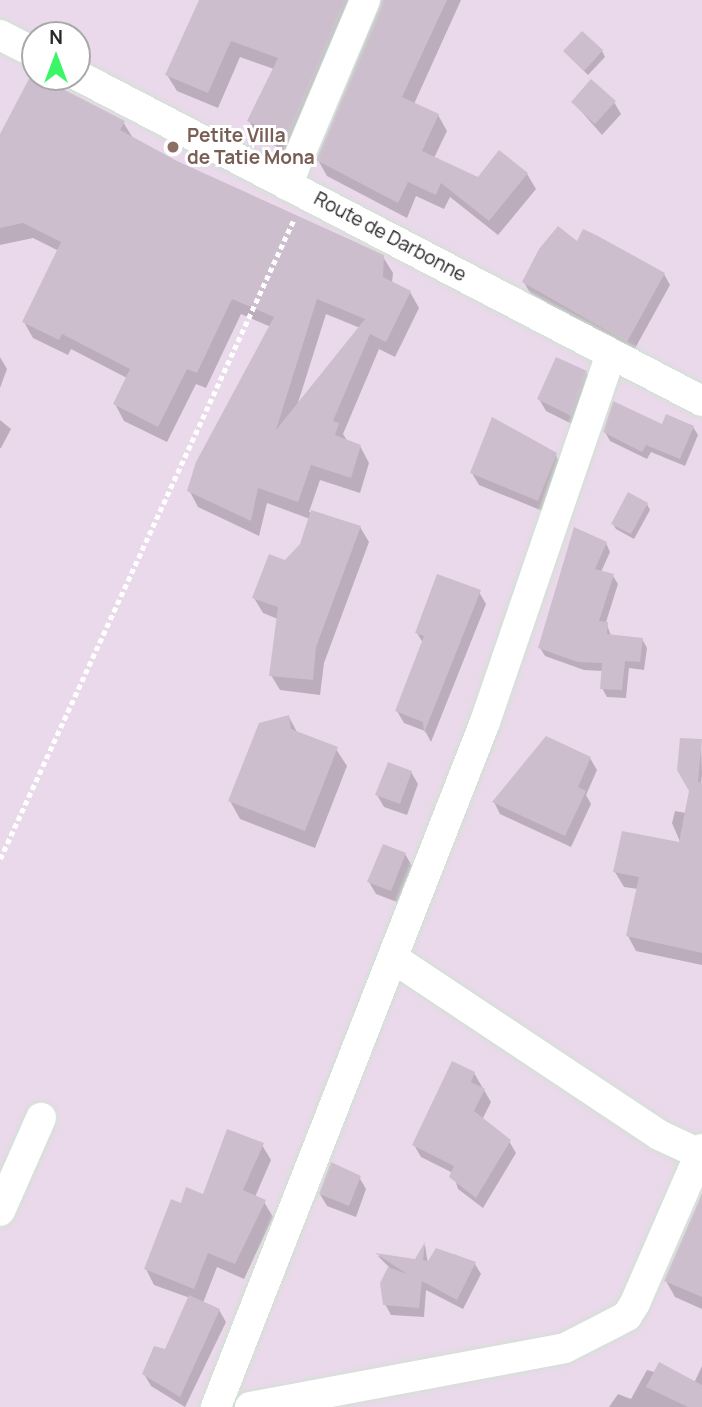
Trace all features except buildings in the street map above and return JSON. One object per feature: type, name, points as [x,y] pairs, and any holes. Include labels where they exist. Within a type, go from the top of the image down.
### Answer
[{"type":"street","points":[[297,189],[365,0]]},
{"type":"street","points":[[0,35],[21,46]]},
{"type":"street","name":"Route de Darbonne","points":[[91,82],[702,401]]},
{"type":"street","points":[[216,1407],[485,722],[611,354]]},
{"type":"street","points":[[250,1407],[565,1349],[626,1315],[691,1206],[701,1152],[659,1135],[393,958]]},
{"type":"street","points":[[0,1212],[41,1118]]},
{"type":"path","points":[[0,859],[297,189]]},
{"type":"place","name":"Petite Villa de Tatie Mona","points":[[173,147]]}]
